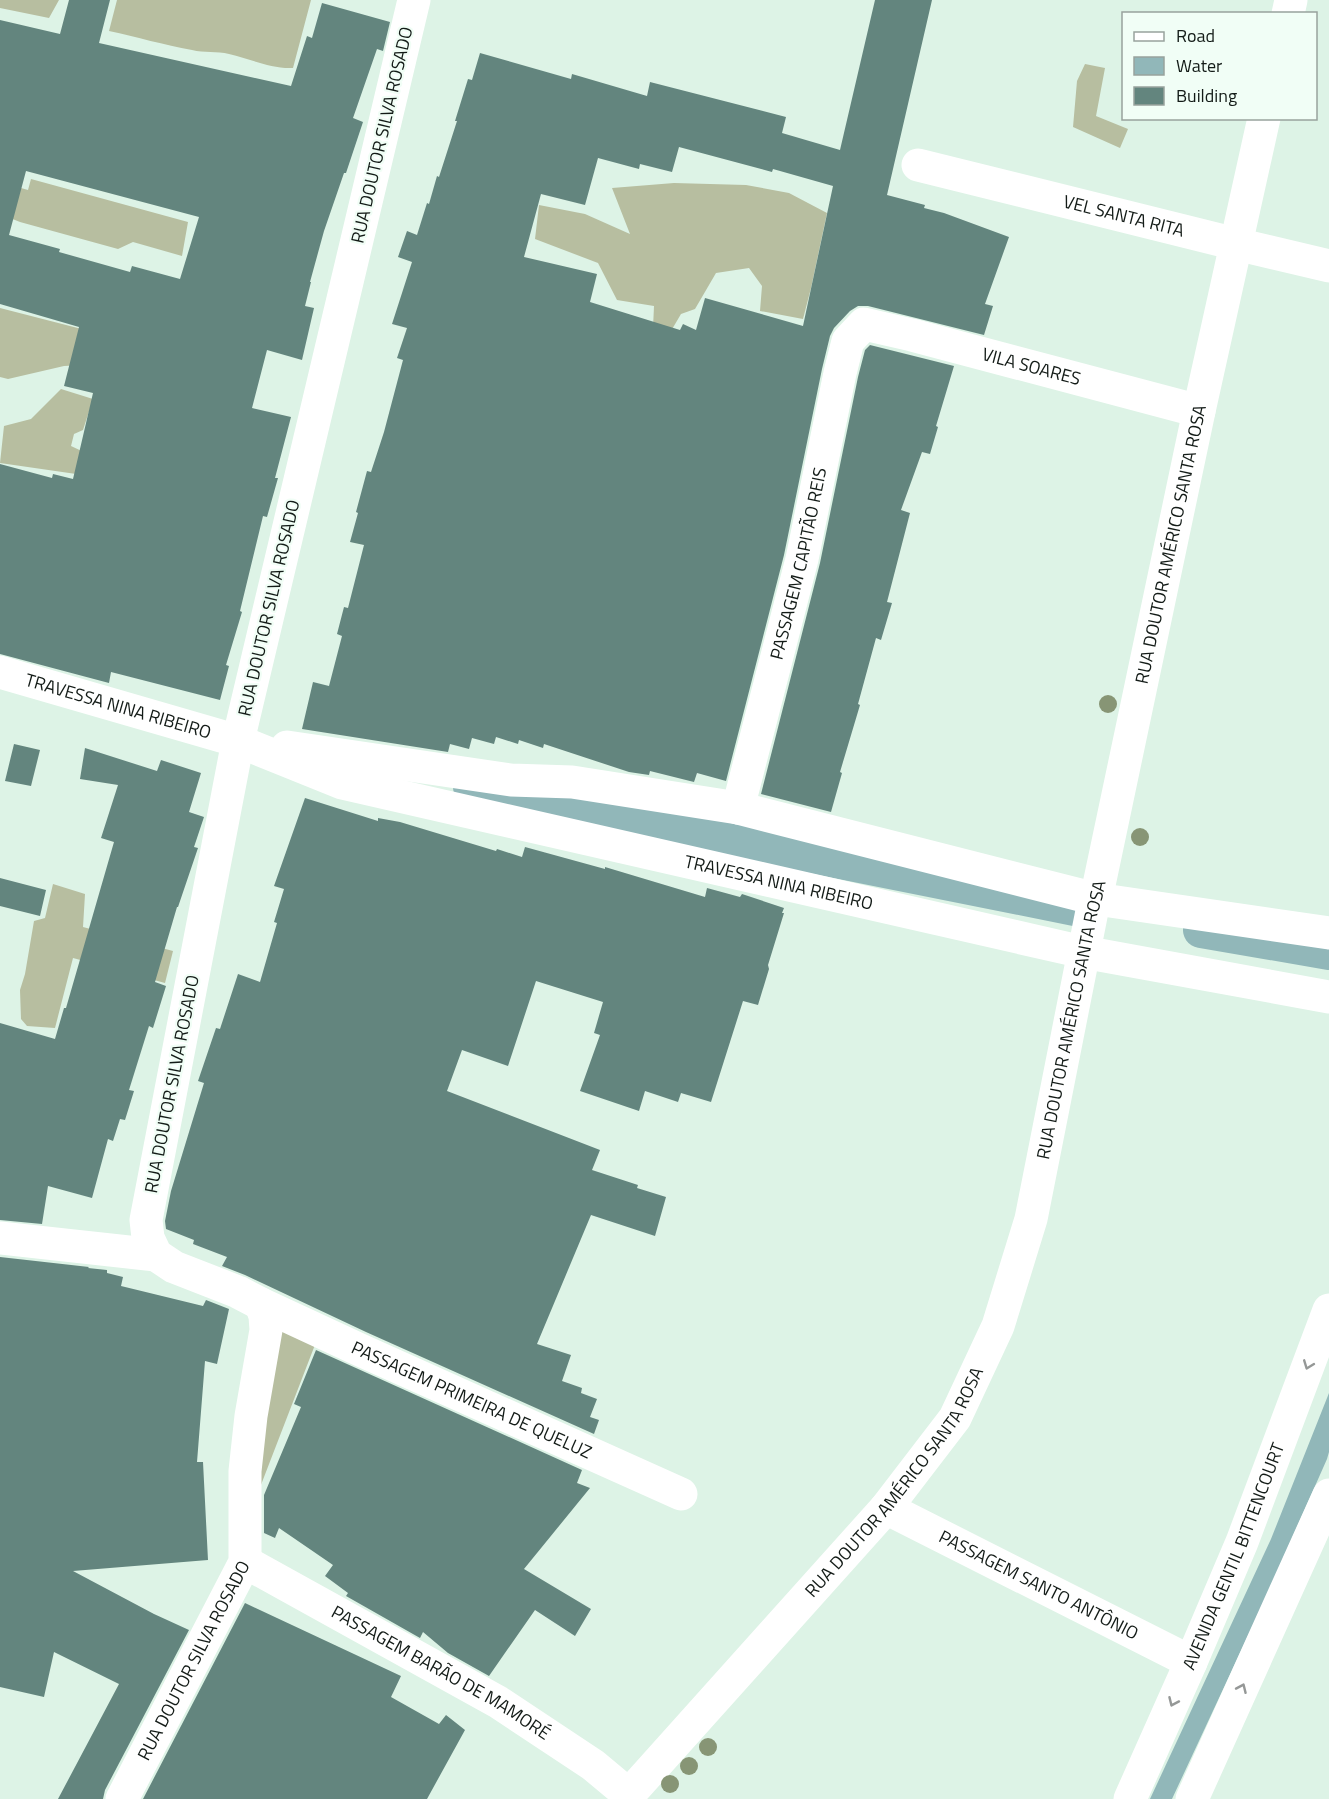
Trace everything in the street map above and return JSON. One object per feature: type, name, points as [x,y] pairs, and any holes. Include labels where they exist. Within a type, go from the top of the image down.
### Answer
[{"type":"street","name":"RUA DOUTOR SILVA ROSADO","points":[[156,1255],[148,1238],[146,1220],[238,741],[414,0]]},
{"type":"street","name":"RUA DOUTOR AMÉRICO SANTA ROSA","points":[[627,1797],[754,1652],[886,1508],[955,1418],[998,1326],[1031,1219],[1083,952],[1264,120]]},
{"type":"street","name":"VEL SANTA RITA","points":[[918,165],[1329,266]]},
{"type":"street","name":"VILA SOARES","points":[[864,324],[1199,411]]},
{"type":"street","name":"PASSAGEM CAPITÃO REIS","points":[[738,808],[802,559],[848,341],[864,324]]},
{"type":"street","name":"TRAVESSA NINA RIBEIRO","points":[[0,672],[238,741],[342,783],[1083,952],[1329,997]]},
{"type":"street","name":"TRAVESSA NINA RIBEIRO","points":[[238,741],[511,780],[572,782],[738,808],[1096,899],[1329,933]]},
{"type":"street","points":[[0,1238],[156,1255]]},
{"type":"street","name":"PASSAGEM PRIMEIRA DE QUELUZ","points":[[156,1255],[174,1267],[238,1292],[681,1494]]},
{"type":"street","name":"RUA DOUTOR SILVA ROSADO","points":[[122,1799],[245,1562],[245,1471],[251,1416],[266,1330],[261,1304]]},
{"type":"street","name":"AVENIDA GENTIL BITTENCOURT","points":[[1130,1799],[1242,1542],[1329,1310]]},
{"type":"street","points":[[1192,1799],[1329,1495]]},
{"type":"street","name":"PASSAGEM SANTO ANTÔNIO","points":[[886,1508],[1191,1662]]},
{"type":"street","name":"PASSAGEM BARÃO DE MAMORÉ","points":[[245,1562],[498,1702],[593,1765],[627,1797]]},
{"type":"green space","points":[[0,0],[59,0],[49,18],[0,8]]},
{"type":"green space","points":[[117,0],[311,0],[293,68],[285,68],[224,53],[182,48],[109,31]]},
{"type":"green space","points":[[1085,64],[1105,68],[1096,116],[1128,129],[1120,148],[1073,127],[1077,81]]},
{"type":"green space","points":[[31,179],[188,222],[182,256],[133,242],[118,249],[20,222],[0,214],[0,182],[28,190]]},
{"type":"green space","points":[[674,183],[746,185],[789,193],[827,213],[803,319],[760,311],[762,286],[749,268],[716,273],[695,309],[681,314],[671,331],[653,328],[654,306],[617,300],[598,263],[535,239],[539,205],[585,214],[630,234],[612,188]]},
{"type":"green space","points":[[0,308],[136,343],[105,364],[64,366],[8,379],[0,377]]},
{"type":"green space","points":[[61,389],[93,399],[83,430],[74,434],[71,446],[88,454],[83,475],[0,463],[4,426],[31,419]]},
{"type":"green space","points":[[53,884],[85,894],[83,927],[173,951],[165,983],[73,958],[55,1028],[27,1026],[21,1019],[20,990],[34,921],[45,918]]},
{"type":"green space","points":[[282,1328],[318,1337],[254,1503],[252,1447]]},
{"type":"water","points":[[1329,1393],[1327,1459],[1172,1799],[1150,1799],[1271,1539]]},
{"type":"building","points":[[69,0],[110,0],[99,43],[291,86],[307,36],[312,38],[322,3],[390,22],[383,51],[377,49],[353,118],[363,122],[324,231],[310,282],[305,306],[314,308],[302,360],[267,350],[252,408],[291,417],[267,517],[263,516],[240,611],[242,612],[226,665],[229,666],[220,700],[111,672],[109,683],[0,654],[0,464],[52,478],[53,474],[73,479],[93,393],[64,386],[79,327],[0,304],[0,20],[60,34]],"holes":[[[26,171],[199,217],[180,279],[132,266],[130,272],[9,235]]]},
{"type":"building","points":[[875,0],[932,0],[887,195],[925,205],[924,208],[1009,237],[985,304],[993,306],[984,335],[868,306],[858,306],[850,311],[834,328],[822,369],[784,555],[726,781],[697,773],[694,782],[650,771],[649,775],[629,772],[544,744],[543,748],[519,740],[518,744],[496,737],[494,744],[472,738],[469,749],[450,744],[448,752],[302,729],[313,682],[329,686],[342,636],[337,634],[344,607],[348,608],[364,545],[350,542],[358,513],[356,512],[367,471],[371,472],[384,432],[403,360],[397,358],[407,328],[392,324],[412,262],[398,257],[407,231],[417,235],[437,176],[439,177],[468,79],[472,80],[480,53],[571,79],[572,74],[647,96],[650,82],[786,117],[782,133],[840,150]],"holes":[[[679,147],[772,172],[773,169],[833,186],[803,326],[705,298],[696,330],[683,324],[680,330],[590,302],[597,274],[524,257],[541,194],[585,205],[598,158],[639,169],[640,164],[672,172]]]},
{"type":"building","points":[[870,345],[954,366],[930,454],[922,452],[901,510],[910,513],[887,602],[892,603],[881,640],[876,638],[831,812],[761,794],[820,563],[858,377],[865,350]]},
{"type":"building","points":[[14,744],[40,750],[31,786],[5,781]]},
{"type":"building","points":[[85,748],[157,771],[161,760],[201,773],[189,812],[204,817],[194,847],[198,848],[177,907],[155,982],[166,986],[153,1028],[149,1026],[129,1090],[134,1091],[125,1120],[120,1119],[113,1141],[108,1139],[92,1198],[48,1186],[42,1224],[0,1220],[0,1023],[55,1039],[114,842],[101,838],[118,785],[80,779]]},
{"type":"building","points":[[305,798],[378,821],[378,818],[400,822],[522,857],[525,847],[605,869],[605,867],[705,897],[707,888],[740,897],[742,894],[784,908],[758,1005],[743,1001],[711,1102],[681,1093],[678,1102],[645,1091],[639,1111],[580,1091],[600,1035],[594,1033],[603,1002],[536,981],[508,1066],[462,1050],[447,1091],[600,1150],[592,1170],[666,1197],[655,1236],[591,1215],[537,1344],[571,1355],[562,1381],[582,1388],[581,1393],[597,1399],[590,1417],[599,1420],[594,1434],[222,1266],[227,1257],[193,1244],[194,1240],[166,1229],[165,1221],[171,1191],[204,1083],[198,1081],[216,1028],[220,1029],[238,974],[260,982],[284,889],[274,886]]},
{"type":"building","points":[[0,878],[46,890],[40,916],[0,906]]},
{"type":"building","points":[[0,1257],[107,1270],[107,1273],[123,1277],[121,1286],[203,1306],[206,1300],[229,1309],[217,1364],[205,1361],[197,1462],[203,1462],[208,1560],[73,1571],[189,1630],[105,1790],[103,1799],[58,1799],[119,1684],[54,1652],[44,1697],[0,1687]]},
{"type":"building","points":[[316,1350],[582,1470],[577,1483],[590,1488],[524,1569],[591,1609],[575,1636],[535,1610],[489,1676],[448,1653],[423,1632],[420,1638],[346,1596],[348,1593],[325,1576],[333,1565],[279,1528],[275,1538],[264,1533],[264,1495],[301,1407],[294,1404]]},
{"type":"building","points":[[245,1603],[401,1676],[391,1697],[439,1724],[446,1715],[465,1730],[427,1799],[143,1799]]},
{"type":"waterway","points":[[471,787],[1075,908]]},
{"type":"waterway","points":[[1201,930],[1329,952]]}]
